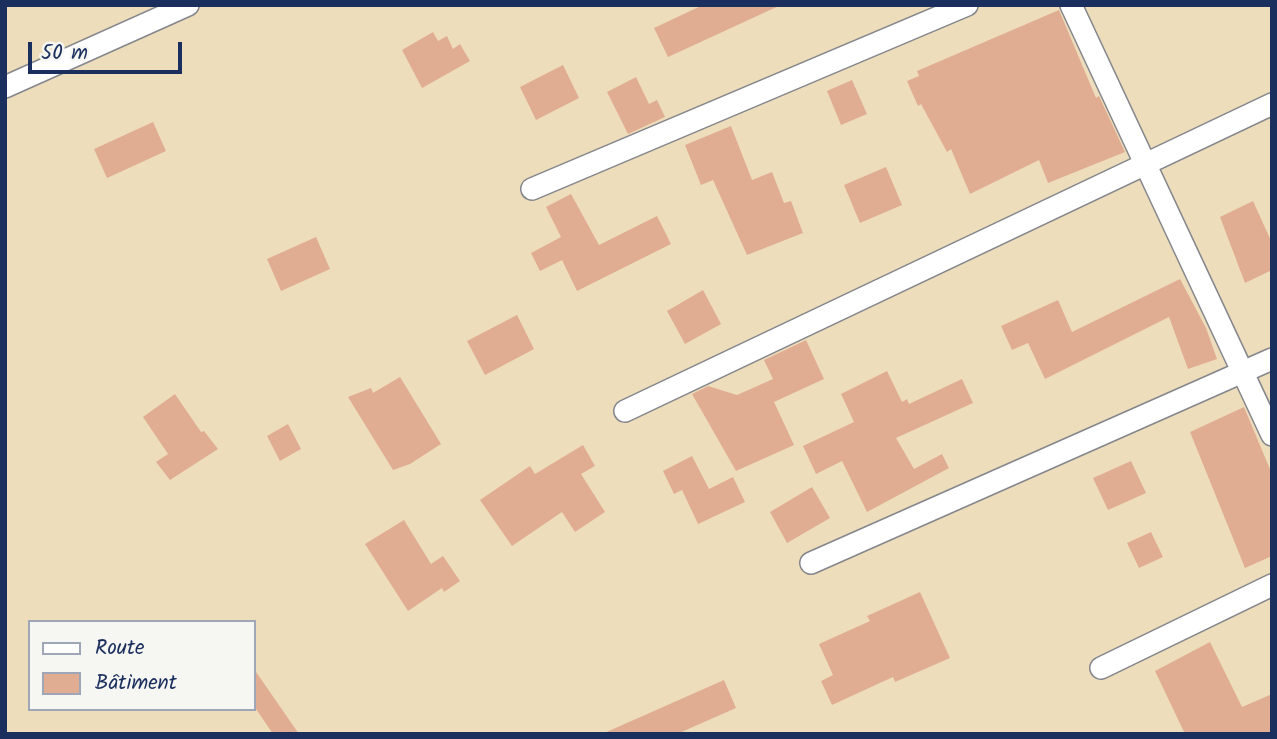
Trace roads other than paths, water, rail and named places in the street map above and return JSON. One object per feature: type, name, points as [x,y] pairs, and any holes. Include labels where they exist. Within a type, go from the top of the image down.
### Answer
[{"type":"street","points":[[5,87],[188,5]]},
{"type":"street","points":[[532,189],[967,5]]},
{"type":"street","points":[[1071,5],[1143,164],[1272,435]]},
{"type":"street","points":[[625,411],[1272,104]]},
{"type":"street","points":[[811,563],[1272,359]]},
{"type":"street","points":[[1101,668],[1272,586]]}]
